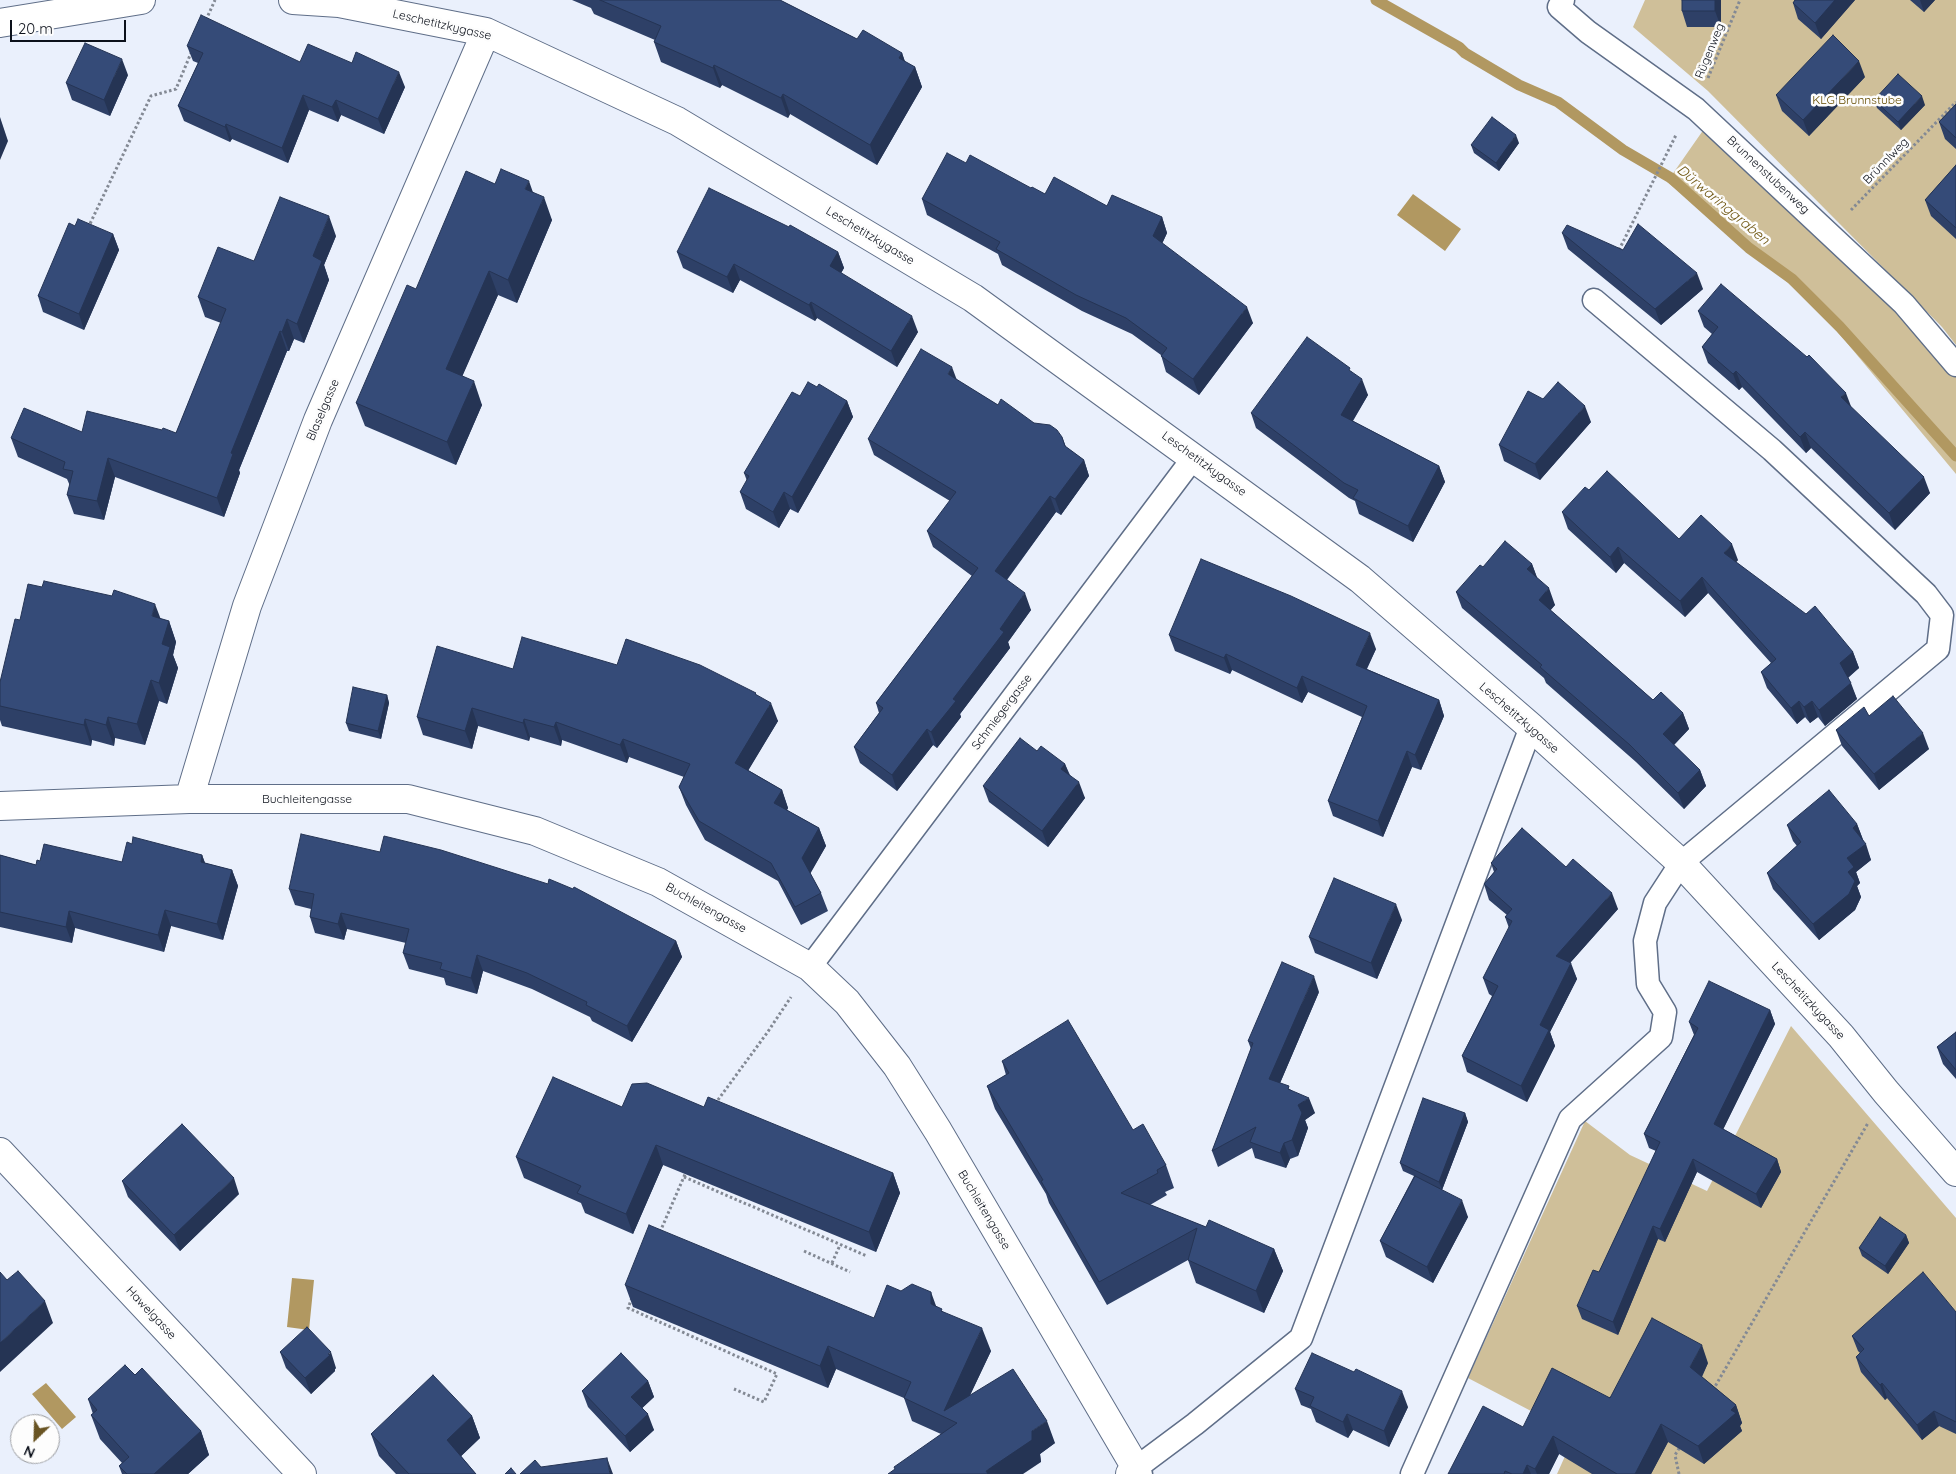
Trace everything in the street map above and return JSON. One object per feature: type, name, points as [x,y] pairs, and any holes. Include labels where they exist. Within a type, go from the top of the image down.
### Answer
[{"type":"street","points":[[0,23],[141,0]]},
{"type":"street","name":"Leschetitzkygasse","points":[[293,0],[339,3],[486,32],[677,121],[974,298],[1360,579],[1531,727],[1681,863],[1841,1036],[1886,1092],[1956,1172]]},
{"type":"street","name":"Blaselgasse","points":[[189,799],[246,606],[318,420],[486,32]]},
{"type":"street","name":"Buchleitengasse","points":[[0,806],[189,799],[408,799],[535,831],[658,882],[810,967],[847,1002],[897,1066],[938,1131],[1136,1472]]},
{"type":"street","name":"Hawelgasse","points":[[0,1152],[302,1474]]},
{"type":"lane","name":"Brunnenstubenweg","points":[[1561,3],[1588,32],[1696,109],[1830,232],[1904,304],[1956,365]]},
{"type":"lane","points":[[1412,1474],[1570,1119],[1661,1037],[1665,1012],[1648,984],[1645,941],[1655,903],[1681,863],[1938,649],[1942,615],[1926,594],[1772,450],[1594,300]]},
{"type":"lane","name":"Schmiegergasse","points":[[810,967],[1194,457]]},
{"type":"lane","points":[[1136,1472],[1301,1338],[1531,727]]},
{"type":"path","points":[[203,27],[215,0]]},
{"type":"path","name":"Rügenweg","points":[[1696,109],[1740,0]]},
{"type":"path","points":[[84,235],[151,96],[176,89],[195,44]]},
{"type":"path","name":"Brünnlweg","points":[[1830,232],[1956,102]]},
{"type":"path","points":[[1594,300],[1664,160]]},
{"type":"path","points":[[713,1108],[716,1100],[775,1022]]},
{"type":"path","points":[[1710,1394],[1886,1092]]},
{"type":"path","points":[[658,1238],[688,1168]]},
{"type":"path","points":[[684,1177],[867,1256]]},
{"type":"path","points":[[832,1263],[840,1245]]},
{"type":"path","points":[[804,1251],[850,1272]]},
{"type":"path","points":[[636,1290],[628,1308],[777,1374],[764,1402],[734,1389]]},
{"type":"path","points":[[1678,1474],[1675,1455],[1680,1446]]},
{"type":"green space","name":"KLG Brunnstube","points":[[1645,0],[1956,0],[1956,345],[1942,327],[1708,91],[1633,27]]},
{"type":"green space","points":[[1704,129],[1909,325],[1956,376],[1956,474],[1822,313],[1750,249],[1667,182]]},
{"type":"green space","points":[[1791,1026],[1956,1218],[1956,1474],[1557,1474],[1575,1434],[1468,1378],[1585,1121],[1630,1155],[1707,1191]]},
{"type":"shaded area","points":[[1413,194],[1461,229],[1445,251],[1397,215]]},
{"type":"shaded area","points":[[292,1278],[314,1280],[309,1330],[287,1327]]},
{"type":"shaded area","points":[[46,1383],[76,1417],[62,1429],[60,1427],[60,1414],[49,1414],[32,1394]]},
{"type":"building","points":[[600,0],[780,0],[857,39],[863,30],[902,53],[899,58],[915,67],[870,145],[783,94],[781,98],[714,65],[713,68],[654,42],[661,26]]},
{"type":"building","points":[[1682,0],[1715,0],[1715,11],[1682,11]]},
{"type":"building","points":[[1795,0],[1835,0],[1815,23],[1793,3]]},
{"type":"building","points":[[201,15],[300,62],[308,44],[352,63],[356,52],[399,72],[378,119],[336,100],[332,107],[303,95],[282,148],[226,124],[225,127],[178,106],[203,53],[187,46]]},
{"type":"building","points":[[1833,35],[1859,61],[1803,120],[1776,95]]},
{"type":"building","points":[[85,43],[122,59],[104,100],[66,83]]},
{"type":"building","points":[[1898,74],[1922,96],[1898,122],[1874,100]]},
{"type":"building","points":[[1956,104],[1956,138],[1939,122]]},
{"type":"building","points":[[1492,117],[1516,135],[1496,163],[1471,145]]},
{"type":"building","points":[[947,153],[966,163],[970,155],[1045,194],[1054,177],[1107,206],[1112,195],[1162,217],[1153,236],[1247,307],[1193,379],[1161,356],[1167,348],[1126,318],[1076,295],[996,249],[1000,242],[922,199]]},
{"type":"building","points":[[1956,165],[1956,228],[1925,200]]},
{"type":"building","points":[[501,169],[529,181],[525,189],[544,197],[508,280],[489,271],[446,369],[474,381],[447,442],[356,403],[407,285],[416,289],[466,171],[495,184]]},
{"type":"building","points":[[709,188],[789,227],[790,225],[838,252],[830,266],[912,316],[891,351],[811,302],[809,305],[734,264],[727,277],[677,252]]},
{"type":"building","points":[[280,197],[329,216],[313,256],[322,261],[297,324],[287,319],[282,332],[280,331],[231,453],[233,454],[217,498],[108,458],[97,501],[67,495],[73,471],[63,469],[65,462],[11,438],[24,408],[82,432],[87,411],[162,430],[163,428],[176,433],[226,309],[198,297],[218,247],[254,261]]},
{"type":"building","points":[[78,219],[113,234],[79,314],[38,296],[69,223],[75,226]]},
{"type":"building","points":[[1638,224],[1697,273],[1655,309],[1562,233],[1567,225],[1623,250]]},
{"type":"building","points":[[1721,284],[1807,357],[1809,355],[1846,393],[1841,397],[1924,477],[1889,513],[1805,432],[1800,437],[1736,371],[1733,374],[1702,347],[1718,327],[1698,311]]},
{"type":"building","points":[[1307,337],[1362,379],[1341,415],[1439,466],[1408,526],[1353,498],[1358,490],[1344,483],[1251,413]]},
{"type":"building","points":[[921,349],[952,367],[948,374],[998,405],[1001,399],[1034,423],[1050,425],[1062,437],[1065,446],[1084,460],[1055,499],[1050,496],[995,571],[1025,593],[1000,629],[1004,632],[953,699],[956,701],[931,732],[927,729],[892,775],[854,747],[883,708],[876,703],[978,568],[927,531],[956,492],[868,439]]},
{"type":"building","points":[[808,382],[817,387],[819,384],[847,401],[792,497],[784,492],[773,512],[740,492],[749,476],[744,473],[792,392],[800,396]]},
{"type":"building","points":[[1558,382],[1585,406],[1535,464],[1499,445],[1528,391],[1543,399]]},
{"type":"building","points":[[1607,471],[1679,539],[1701,515],[1732,544],[1724,553],[1806,614],[1815,606],[1853,652],[1840,663],[1851,683],[1819,710],[1812,701],[1804,707],[1799,701],[1791,708],[1761,672],[1776,659],[1702,577],[1680,601],[1618,547],[1610,557],[1562,512],[1585,487],[1589,490]]},
{"type":"building","points":[[1505,541],[1532,564],[1527,569],[1549,588],[1539,600],[1653,700],[1661,692],[1683,713],[1663,734],[1700,770],[1678,793],[1630,745],[1540,667],[1542,665],[1456,592],[1480,565],[1483,567]]},
{"type":"building","points":[[1201,559],[1291,596],[1370,633],[1356,665],[1439,700],[1415,755],[1407,751],[1378,821],[1328,801],[1367,706],[1302,676],[1297,688],[1226,654],[1224,658],[1169,635]]},
{"type":"building","points":[[44,581],[112,596],[114,590],[155,604],[152,616],[169,621],[162,644],[170,647],[159,683],[151,680],[137,724],[108,717],[106,725],[85,719],[84,725],[0,706],[0,682],[15,619],[20,620],[28,584],[42,587]]},
{"type":"building","points":[[522,637],[617,665],[626,639],[700,665],[756,693],[771,703],[735,763],[782,790],[774,803],[819,828],[802,858],[821,893],[795,907],[771,863],[699,821],[679,787],[690,764],[623,739],[620,745],[556,722],[554,727],[524,719],[523,723],[472,708],[465,731],[417,717],[437,646],[513,669]]},
{"type":"building","points":[[353,687],[387,695],[378,731],[346,723]]},
{"type":"building","points":[[1893,696],[1923,733],[1874,774],[1836,730],[1864,707],[1869,716]]},
{"type":"building","points":[[1020,738],[1037,751],[1041,746],[1065,764],[1061,769],[1079,782],[1042,831],[983,786]]},
{"type":"building","points":[[1829,790],[1857,824],[1853,828],[1866,844],[1847,858],[1854,867],[1848,872],[1855,881],[1849,894],[1813,924],[1767,873],[1801,842],[1787,825]]},
{"type":"building","points":[[1522,828],[1566,867],[1573,859],[1612,893],[1556,956],[1571,963],[1540,1025],[1549,1030],[1521,1086],[1462,1056],[1498,986],[1483,978],[1512,921],[1505,917],[1512,909],[1484,884],[1497,869],[1491,863]]},
{"type":"building","points":[[301,834],[380,852],[384,836],[441,850],[548,884],[549,879],[573,889],[574,887],[676,941],[627,1026],[586,1005],[587,1002],[527,973],[477,955],[471,978],[440,969],[442,963],[403,953],[409,929],[341,913],[338,924],[310,917],[314,894],[289,889]]},
{"type":"building","points":[[133,837],[202,855],[201,862],[232,870],[217,924],[165,910],[158,935],[69,911],[66,927],[0,912],[0,855],[36,865],[37,860],[40,861],[44,844],[122,862],[127,842],[132,844]]},
{"type":"building","points":[[1334,878],[1396,904],[1371,963],[1309,937]]},
{"type":"building","points":[[1282,962],[1314,976],[1269,1079],[1289,1086],[1288,1089],[1309,1098],[1298,1105],[1302,1113],[1292,1140],[1284,1143],[1280,1153],[1250,1142],[1256,1127],[1212,1151],[1253,1043],[1248,1041]]},
{"type":"building","points":[[1709,981],[1770,1010],[1714,1124],[1777,1159],[1756,1194],[1693,1159],[1660,1229],[1653,1226],[1613,1322],[1577,1306],[1593,1270],[1599,1272],[1660,1142],[1644,1134],[1698,1028],[1689,1022]]},
{"type":"building","points":[[1068,1020],[1133,1130],[1143,1124],[1166,1165],[1157,1170],[1158,1173],[1121,1193],[1206,1227],[1209,1220],[1274,1249],[1256,1291],[1188,1260],[1197,1228],[1099,1282],[1041,1181],[1043,1180],[987,1086],[1009,1073],[1002,1061]]},
{"type":"building","points":[[1956,1032],[1956,1070],[1937,1047]]},
{"type":"building","points":[[553,1077],[622,1107],[632,1084],[647,1083],[704,1107],[708,1097],[893,1173],[869,1232],[656,1145],[626,1214],[577,1193],[581,1186],[516,1157]]},
{"type":"building","points":[[1423,1098],[1465,1113],[1439,1182],[1400,1163]]},
{"type":"building","points":[[182,1124],[234,1178],[174,1235],[122,1181]]},
{"type":"building","points":[[1415,1176],[1462,1200],[1427,1267],[1380,1241]]},
{"type":"building","points":[[1880,1217],[1906,1235],[1885,1266],[1859,1248]]},
{"type":"building","points":[[649,1225],[874,1318],[887,1285],[901,1291],[912,1284],[931,1292],[931,1304],[942,1309],[941,1311],[982,1328],[944,1411],[1013,1369],[1047,1421],[1032,1431],[1032,1440],[986,1471],[988,1474],[888,1474],[895,1469],[894,1467],[957,1423],[904,1398],[911,1382],[828,1346],[820,1366],[625,1285]]},
{"type":"building","points":[[18,1271],[45,1301],[0,1343],[0,1272],[7,1280]]},
{"type":"building","points":[[1923,1272],[1956,1312],[1956,1422],[1934,1411],[1917,1425],[1882,1383],[1880,1385],[1856,1357],[1864,1349],[1852,1336]]},
{"type":"building","points":[[1652,1318],[1702,1345],[1690,1367],[1736,1405],[1731,1410],[1736,1413],[1698,1446],[1661,1424],[1635,1474],[1617,1474],[1553,1436],[1535,1469],[1527,1465],[1523,1474],[1512,1474],[1505,1471],[1504,1474],[1448,1474],[1483,1406],[1523,1427],[1552,1368],[1610,1398]]},
{"type":"building","points":[[307,1327],[331,1352],[305,1378],[280,1352]]},
{"type":"building","points":[[621,1353],[648,1381],[631,1397],[648,1414],[625,1436],[582,1391]]},
{"type":"building","points":[[1312,1353],[1354,1372],[1356,1369],[1402,1391],[1384,1431],[1347,1414],[1343,1422],[1310,1406],[1314,1397],[1295,1389]]},
{"type":"building","points":[[125,1365],[135,1375],[142,1368],[201,1431],[154,1474],[127,1474],[119,1466],[129,1457],[91,1415],[97,1410],[88,1399]]},
{"type":"building","points":[[433,1375],[472,1416],[447,1440],[476,1474],[409,1474],[371,1434]]},
{"type":"building","points":[[607,1458],[610,1474],[520,1474],[535,1460],[541,1467]]},
{"type":"building","points":[[511,1468],[516,1474],[505,1474]]},
{"type":"waterway","name":"Dürwaringgraben","points":[[1376,0],[1459,47],[1465,53],[1519,85],[1558,102],[1623,150],[1671,178],[1749,248],[1792,279],[1840,327],[1956,456]]}]
